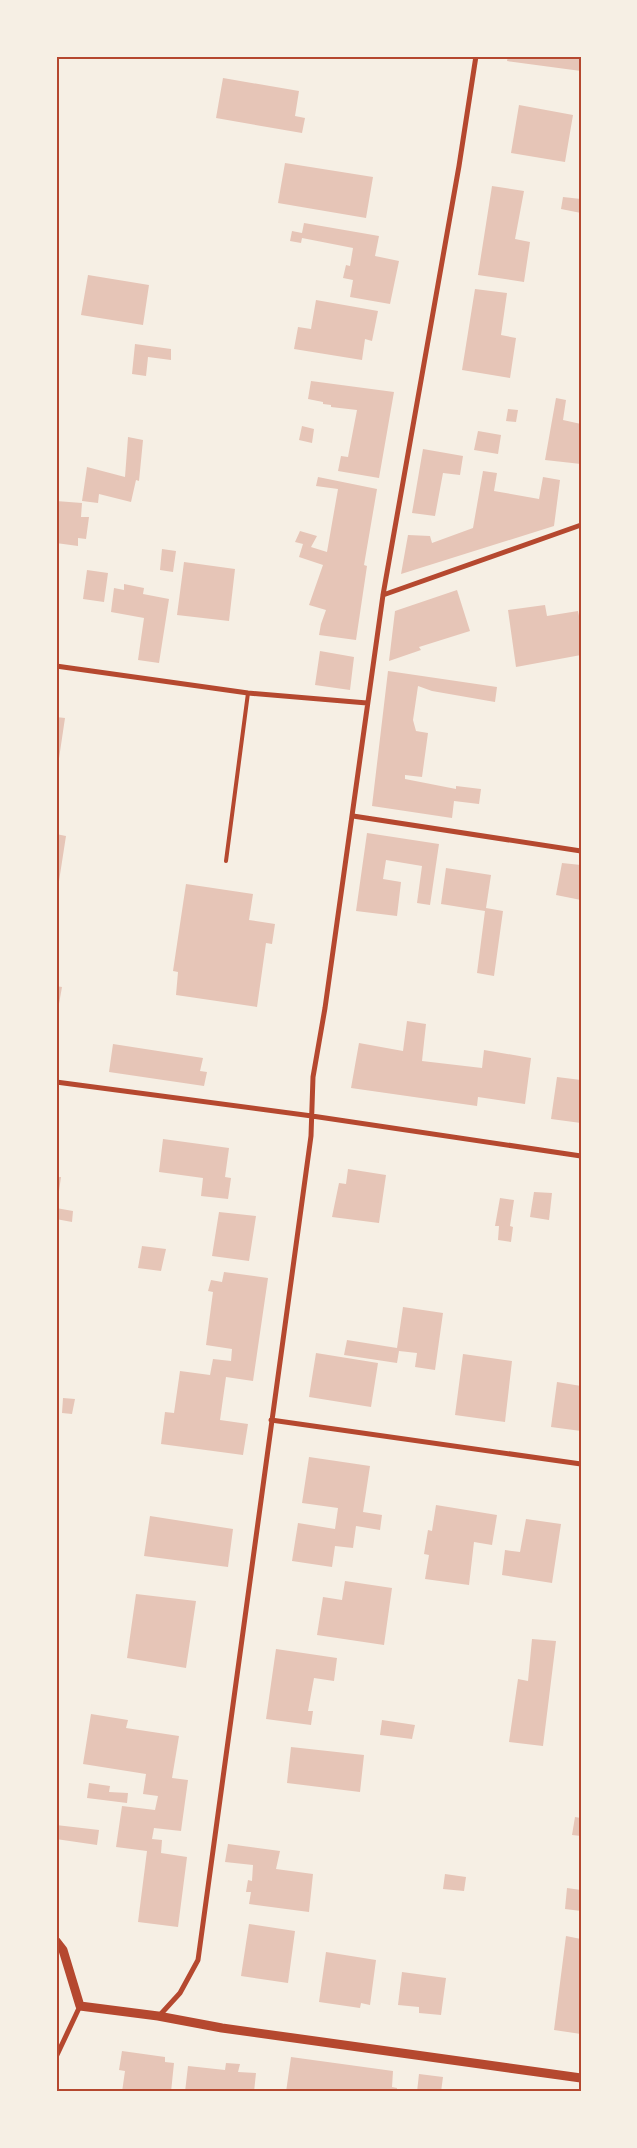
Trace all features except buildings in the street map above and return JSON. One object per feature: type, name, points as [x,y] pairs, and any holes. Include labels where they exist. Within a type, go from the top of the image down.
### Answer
[{"type":"street","points":[[158,2016],[180,1993],[198,1960],[311,1136],[313,1078],[353,816],[367,703],[383,595],[459,166],[476,56]]},
{"type":"street","points":[[383,595],[581,525]]},
{"type":"street","points":[[56,666],[248,693],[367,703]]},
{"type":"street","points":[[353,816],[581,851]]},
{"type":"street","points":[[56,1082],[312,1116],[581,1156]]},
{"type":"street","points":[[271,1420],[581,1464]]},
{"type":"street","points":[[56,1941],[80,2006],[56,2057]]},
{"type":"street","points":[[80,2006],[158,2016],[222,2028],[581,2078]]},
{"type":"lane","points":[[226,861],[248,693]]}]
